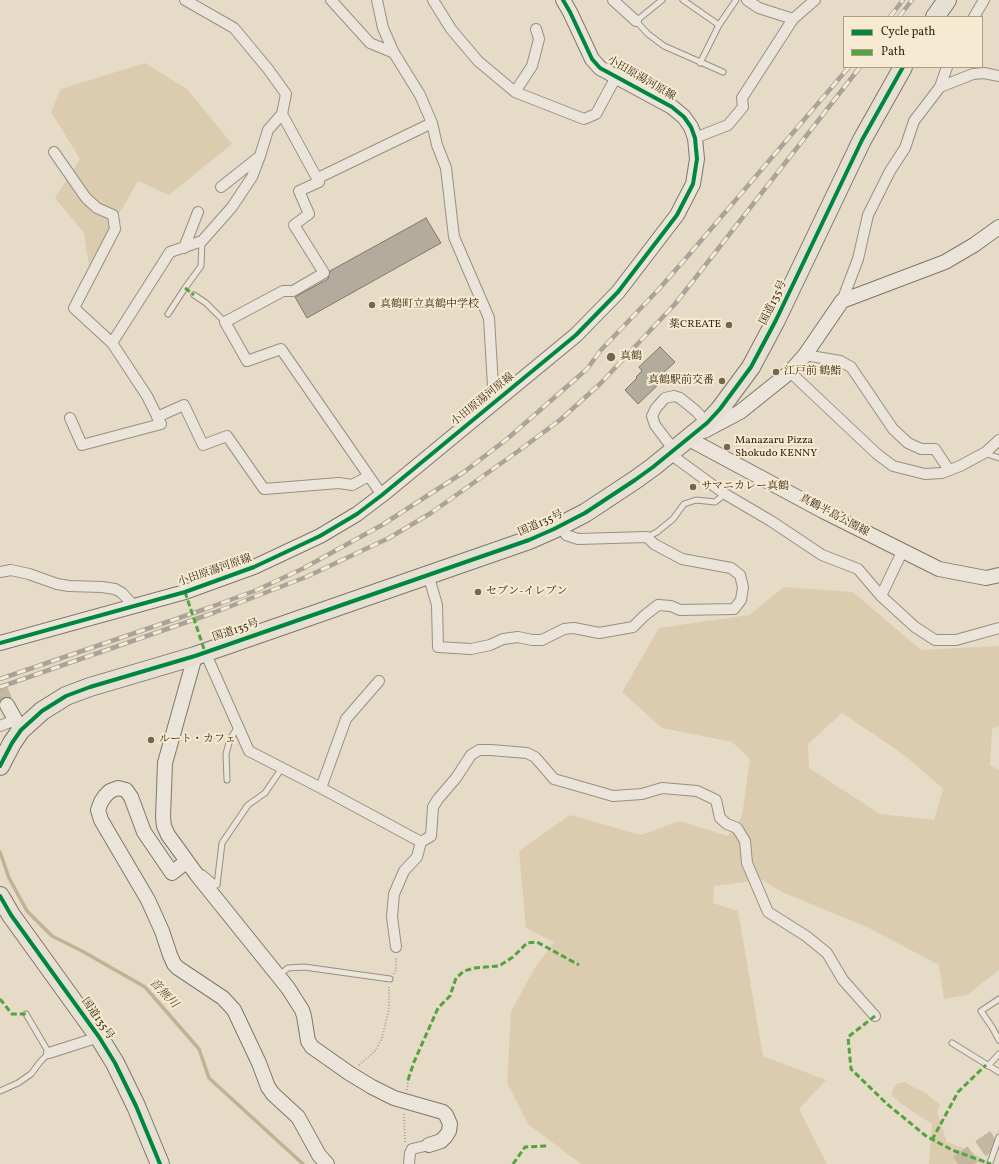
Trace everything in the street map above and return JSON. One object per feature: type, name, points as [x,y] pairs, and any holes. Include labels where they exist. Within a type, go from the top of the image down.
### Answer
[{"type":"highway","points":[[936,16],[947,0]]},
{"type":"highway","name":"国道135号","points":[[0,766],[12,743],[18,725],[66,696],[200,654],[530,540],[590,510],[635,480],[689,439],[720,409],[761,349],[847,170],[878,109],[902,68]]},
{"type":"highway","name":"国道135号","points":[[0,897],[24,934],[99,1038],[115,1063],[128,1089],[160,1164]]},
{"type":"street","points":[[112,343],[170,252],[202,242],[232,207],[252,177],[268,130],[282,114],[286,94],[268,69],[234,28],[185,0]]},
{"type":"street","points":[[331,0],[370,43],[394,53]]},
{"type":"street","points":[[378,0],[383,28],[394,53],[420,95],[432,123],[437,144],[446,168],[454,237],[489,318],[494,403]]},
{"type":"street","points":[[434,0],[451,29],[478,61],[515,92],[584,119],[596,114],[616,77]]},
{"type":"street","name":"小田原湯河原線","points":[[0,643],[185,592],[254,567],[320,536],[357,514],[382,495],[576,335],[618,292],[677,215],[692,184],[697,159],[695,138],[692,127],[684,117],[672,107],[600,68],[592,59],[570,12],[562,0]]},
{"type":"street","points":[[613,0],[636,21]]},
{"type":"street","points":[[747,0],[759,8],[793,19]]},
{"type":"street","points":[[695,138],[728,125],[743,108],[742,98],[793,19],[815,0]]},
{"type":"street","points":[[975,16],[984,0]]},
{"type":"street","points":[[515,92],[532,66],[539,39],[536,30]]},
{"type":"street","points":[[689,439],[740,412],[790,372],[805,355],[842,301],[858,259],[868,215],[890,171],[905,148],[914,121],[940,88],[947,68]]},
{"type":"street","points":[[940,88],[973,74],[984,73],[999,76]]},
{"type":"street","points":[[282,114],[318,178],[319,182],[299,191],[309,214],[294,225],[324,273],[293,291],[283,291],[225,322],[247,361],[281,349],[382,495]]},
{"type":"street","points":[[318,178],[432,123]]},
{"type":"street","points":[[54,152],[86,198],[97,208],[113,215],[115,229],[74,308],[112,343],[147,396],[161,424],[82,445],[70,418]]},
{"type":"street","points":[[221,187],[260,156]]},
{"type":"street","points":[[184,248],[198,212]]},
{"type":"street","points":[[842,301],[945,262],[974,245],[999,227]]},
{"type":"street","points":[[805,355],[840,361],[851,368],[893,429],[908,443],[921,449],[935,449],[949,470]]},
{"type":"street","points":[[790,372],[877,454],[893,466],[926,474],[942,472],[960,466],[986,452],[999,440]]},
{"type":"street","points":[[707,423],[696,411],[680,398],[674,396],[665,398],[656,408],[652,416],[655,425],[672,452],[725,494],[771,521],[822,555],[858,570],[881,596],[915,627],[935,640],[956,640],[999,628]]},
{"type":"street","points":[[157,417],[184,405],[203,445],[227,436],[264,489],[339,483],[352,485],[369,476]]},
{"type":"street","name":"真鶴半島公園線","points":[[689,439],[902,552],[939,570],[992,577],[999,584]]},
{"type":"street","points":[[428,574],[437,605],[438,647],[471,649],[490,645],[503,639],[518,637],[532,640],[542,640],[564,629],[574,628],[599,633],[633,627],[658,605],[671,606],[680,610],[734,609],[741,600],[743,587],[740,575],[731,568],[682,559],[654,544],[647,537],[578,539],[566,535],[562,525]]},
{"type":"street","points":[[881,596],[902,552]]},
{"type":"street","points":[[0,572],[11,570],[25,573],[57,584],[69,586],[115,589],[122,593],[134,606]]},
{"type":"street","points":[[200,654],[238,726],[249,751],[420,842]]},
{"type":"street","points":[[200,654],[164,763],[164,826],[197,875],[279,974],[302,1010],[308,1041],[312,1047],[348,1073],[372,1087],[394,1098],[443,1112],[448,1118],[450,1124],[449,1131],[446,1136],[441,1141],[412,1149],[409,1164]]},
{"type":"street","points":[[321,788],[346,719],[379,682]]},
{"type":"street","points":[[0,726],[18,725],[7,705]]},
{"type":"street","points":[[420,842],[431,836],[433,807],[438,799],[456,778],[471,755],[479,750],[526,753],[535,756],[554,779],[613,796],[642,794],[662,788],[697,791],[716,800],[720,818],[737,828],[745,841],[747,863],[768,912],[806,936],[827,953],[843,980],[875,1016]]},
{"type":"street","points":[[187,861],[172,873],[144,832],[131,797],[126,790],[118,788],[110,791],[105,796],[98,810],[101,820],[148,900],[162,931],[174,964],[222,998],[234,1010],[259,1063],[268,1087],[276,1097],[298,1117],[319,1155],[328,1164]]},
{"type":"street","points":[[396,947],[392,917],[394,894],[404,871],[417,857],[420,842]]},
{"type":"street","points":[[49,1053],[99,1038]]},
{"type":"lane","points":[[662,0],[636,21],[648,34],[664,46],[723,72]]},
{"type":"lane","points":[[683,0],[719,25]]},
{"type":"lane","points":[[700,63],[719,25],[736,0]]},
{"type":"lane","points":[[168,314],[201,266],[202,242]]},
{"type":"lane","points":[[194,294],[206,303],[225,322]]},
{"type":"lane","points":[[986,452],[999,458]]},
{"type":"lane","points":[[647,537],[657,532],[673,519],[684,504],[696,500],[715,502],[725,494]]},
{"type":"lane","points":[[227,780],[226,754],[230,739],[238,726]]},
{"type":"lane","points":[[197,875],[203,873],[217,885],[222,843],[248,805],[265,793],[282,768]]},
{"type":"lane","points":[[279,974],[288,968],[304,967],[390,979]]},
{"type":"lane","points":[[999,999],[982,1011],[999,1040]]},
{"type":"lane","points":[[0,1091],[18,1083],[31,1074],[49,1053],[26,1014]]},
{"type":"lane","points":[[952,1043],[999,1072]]},
{"type":"lane","points":[[988,1066],[999,1054]]},
{"type":"lane","points":[[990,1163],[999,1137]]},
{"type":"path","points":[[348,1073],[375,1051],[382,1038],[389,1009],[390,979],[396,970],[396,947]]},
{"type":"path","points":[[408,1080],[404,1101],[404,1145],[410,1153]]},
{"type":"shaded area","points":[[145,63],[187,89],[232,144],[169,195],[138,181],[89,266],[84,233],[55,198],[80,159],[51,112],[61,89]]},
{"type":"shaded area","points":[[784,587],[853,592],[921,650],[999,646],[999,726],[992,729],[990,765],[999,770],[999,970],[967,995],[944,999],[939,965],[869,928],[782,892],[762,880],[714,886],[713,903],[738,911],[763,1056],[826,1080],[799,1109],[827,1164],[581,1164],[528,1124],[507,1082],[511,1012],[534,969],[554,942],[526,928],[519,851],[570,815],[641,835],[680,821],[728,836],[742,816],[750,759],[732,742],[662,728],[622,692],[659,628],[749,615]],"holes":[[[842,713],[893,747],[943,789],[934,820],[880,814],[809,768],[808,744]]]},
{"type":"shaded area","points":[[904,1082],[927,1094],[940,1105],[937,1112],[947,1142],[966,1149],[992,1164],[929,1164],[932,1124],[900,1103],[891,1094],[896,1084]]},
{"type":"building","points":[[426,218],[441,243],[307,318],[295,297],[328,279],[330,271]]},
{"type":"building","points":[[660,347],[675,362],[657,379],[660,383],[638,404],[625,390],[642,371],[639,367]]},
{"type":"waterway","name":"音無川","points":[[0,852],[9,878],[27,911],[52,936],[82,951],[145,987],[199,1049],[209,1078],[303,1164]]},
{"type":"tunnel","points":[[0,687],[7,705]]},
{"type":"tunnel","points":[[958,1164],[999,1136]]},
{"type":"railway","points":[[891,16],[903,0]]},
{"type":"railway","points":[[900,16],[912,0]]},
{"type":"railway","points":[[0,679],[257,590],[302,569],[382,525],[464,472],[507,439],[587,369],[601,350],[659,289],[693,250],[848,68]]},
{"type":"railway","points":[[0,687],[213,613],[306,577],[389,538],[431,513],[517,452],[560,420],[600,384],[675,304],[859,68]]},
{"type":"marked path","points":[[185,288],[194,295]]},
{"type":"marked path","points":[[185,592],[205,652]]},
{"type":"marked path","points":[[408,1080],[414,1062],[438,1008],[450,996],[456,978],[464,971],[475,968],[499,966],[513,957],[527,943],[537,942],[579,965]]},
{"type":"marked path","points":[[0,999],[12,1014],[26,1014]]},
{"type":"marked path","points":[[875,1016],[848,1037],[851,1069],[887,1104],[926,1136],[952,1150],[991,1164]]},
{"type":"marked path","points":[[932,1140],[958,1092],[986,1065]]},
{"type":"marked path","points":[[513,1164],[525,1147],[547,1146]]},
{"type":"cycle path","points":[[0,643],[185,592],[254,567],[320,536],[357,514],[382,495],[576,335],[618,292],[677,215],[693,184],[697,159],[695,138],[691,127],[684,117],[672,107],[600,68],[592,59],[563,0]]},
{"type":"cycle path","points":[[0,766],[12,743],[21,730],[42,711],[66,696],[90,687],[195,656],[529,540],[585,513],[653,467],[707,423],[720,409],[751,367],[776,320],[862,140],[902,68]]},
{"type":"cycle path","points":[[0,896],[11,915],[99,1037],[115,1063],[136,1106],[160,1164]]},
{"type":"place","name":"真鶴町立真鶴中学校","points":[[372,305]]},
{"type":"place","name":"薬CREATE","points":[[729,325]]},
{"type":"place","name":"真鶴","points":[[611,357]]},
{"type":"place","name":"江戸前 鶴鮨","points":[[776,372]]},
{"type":"place","name":"真鶴駅前交番","points":[[722,381]]},
{"type":"place","name":"Manazaru Pizza Shokudo KENNY","points":[[727,447]]},
{"type":"place","name":"サマニカレー真鶴","points":[[693,487]]},
{"type":"place","name":"セブン-イレブン","points":[[478,592]]},
{"type":"place","name":"ルート・カフェ","points":[[151,740]]}]
